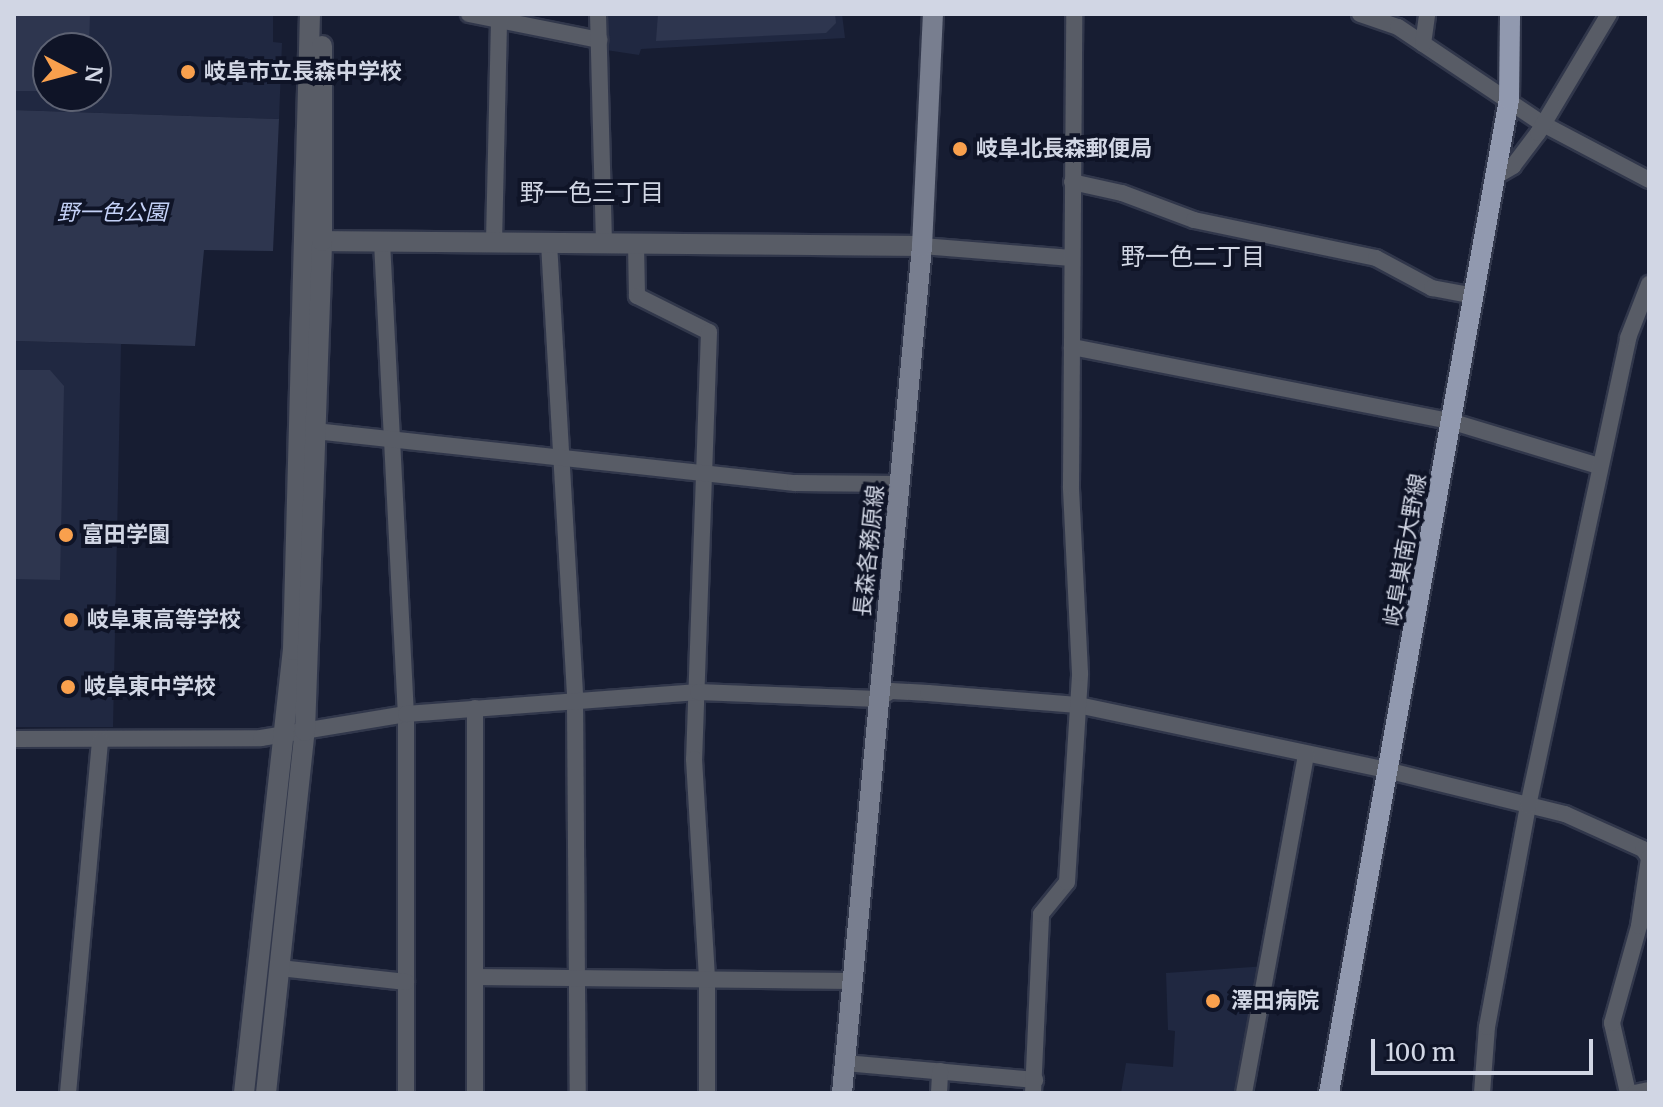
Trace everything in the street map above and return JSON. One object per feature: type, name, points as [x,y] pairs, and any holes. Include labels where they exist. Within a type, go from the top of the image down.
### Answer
[{"type":"main road","name":"長森各務原線","points":[[842,1093],[922,246],[933,14]]},
{"type":"main road","name":"岐阜巣南大野線","points":[[1329,1093],[1390,771],[1509,100],[1510,14]]},
{"type":"street","points":[[266,1093],[280,968],[315,431],[310,14]]},
{"type":"street","points":[[244,1093],[295,733],[293,650],[323,14]]},
{"type":"street","points":[[469,14],[499,17],[599,40]]},
{"type":"street","points":[[598,14],[604,244]]},
{"type":"street","points":[[845,1063],[940,1071],[1034,1086],[1041,914],[1067,882],[1078,705],[1072,347],[1074,14]]},
{"type":"street","points":[[1360,14],[1398,27],[1543,124],[1649,180]]},
{"type":"street","points":[[1423,44],[1427,14]]},
{"type":"street","points":[[1496,176],[1513,166],[1543,124],[1609,14]]},
{"type":"street","points":[[494,242],[499,17]]},
{"type":"street","points":[[1072,182],[1194,220],[1376,258],[1432,288],[1475,296]]},
{"type":"street","points":[[312,241],[922,246],[1072,258]]},
{"type":"street","points":[[382,242],[406,714],[406,1093]]},
{"type":"street","points":[[549,243],[575,700],[578,1093]]},
{"type":"street","points":[[636,244],[637,296],[709,332],[694,759],[707,981],[707,1093]]},
{"type":"street","points":[[1482,1093],[1487,1027],[1528,806],[1628,338],[1649,284]]},
{"type":"street","points":[[1072,347],[1453,422],[1599,466]]},
{"type":"street","points":[[315,431],[705,474],[900,484]]},
{"type":"street","points":[[14,739],[100,741],[295,733],[406,714],[698,692],[878,699],[891,691],[1078,705],[1390,771],[1565,814],[1643,849],[1649,858],[1644,928],[1612,1023],[1628,1093]]},
{"type":"street","points":[[475,708],[475,1093]]},
{"type":"street","points":[[68,1093],[100,741]]},
{"type":"street","points":[[1244,1093],[1273,959],[1306,755]]},
{"type":"street","points":[[280,968],[406,982]]},
{"type":"street","points":[[475,977],[852,981]]},
{"type":"street","points":[[939,1093],[940,1071]]},
{"type":"street","points":[[1634,1093],[1649,1090]]},
{"type":"shaded area","name":"岐阜市立長森中学校","points":[[14,14],[273,14],[273,42],[282,43],[279,119],[73,112],[112,112],[112,32],[32,32],[32,111],[14,110]]},
{"type":"shaded area","points":[[605,14],[842,14],[845,38],[641,49],[639,55],[606,50]]},
{"type":"shaded area","name":"富田学園","points":[[14,341],[121,344],[113,727],[14,727]]},
{"type":"shaded area","name":"澤田病院","points":[[1267,966],[1240,1093],[1121,1093],[1126,1063],[1173,1067],[1175,1031],[1168,1030],[1166,973]]},
{"type":"green space","points":[[14,14],[90,14],[89,32],[32,32],[32,91],[14,91]]},
{"type":"green space","points":[[658,14],[835,14],[836,23],[826,33],[656,41]]},
{"type":"green space","name":"野一色公園","points":[[14,110],[279,119],[273,251],[204,250],[195,346],[14,341]]},
{"type":"green space","points":[[14,370],[50,370],[64,386],[60,580],[14,579]]},
{"type":"place","name":"岐阜市立長森中学校","points":[[188,72]]},
{"type":"place","name":"岐阜北長森郵便局","points":[[960,149]]},
{"type":"place","name":"富田学園","points":[[66,535]]},
{"type":"place","name":"岐阜東高等学校","points":[[71,620]]},
{"type":"place","name":"岐阜東中学校","points":[[68,687]]},
{"type":"place","name":"澤田病院","points":[[1213,1001]]},
{"type":"district","name":"野一色三丁目","points":[[592,193]]},
{"type":"district","name":"野一色二丁目","points":[[1193,257]]}]
